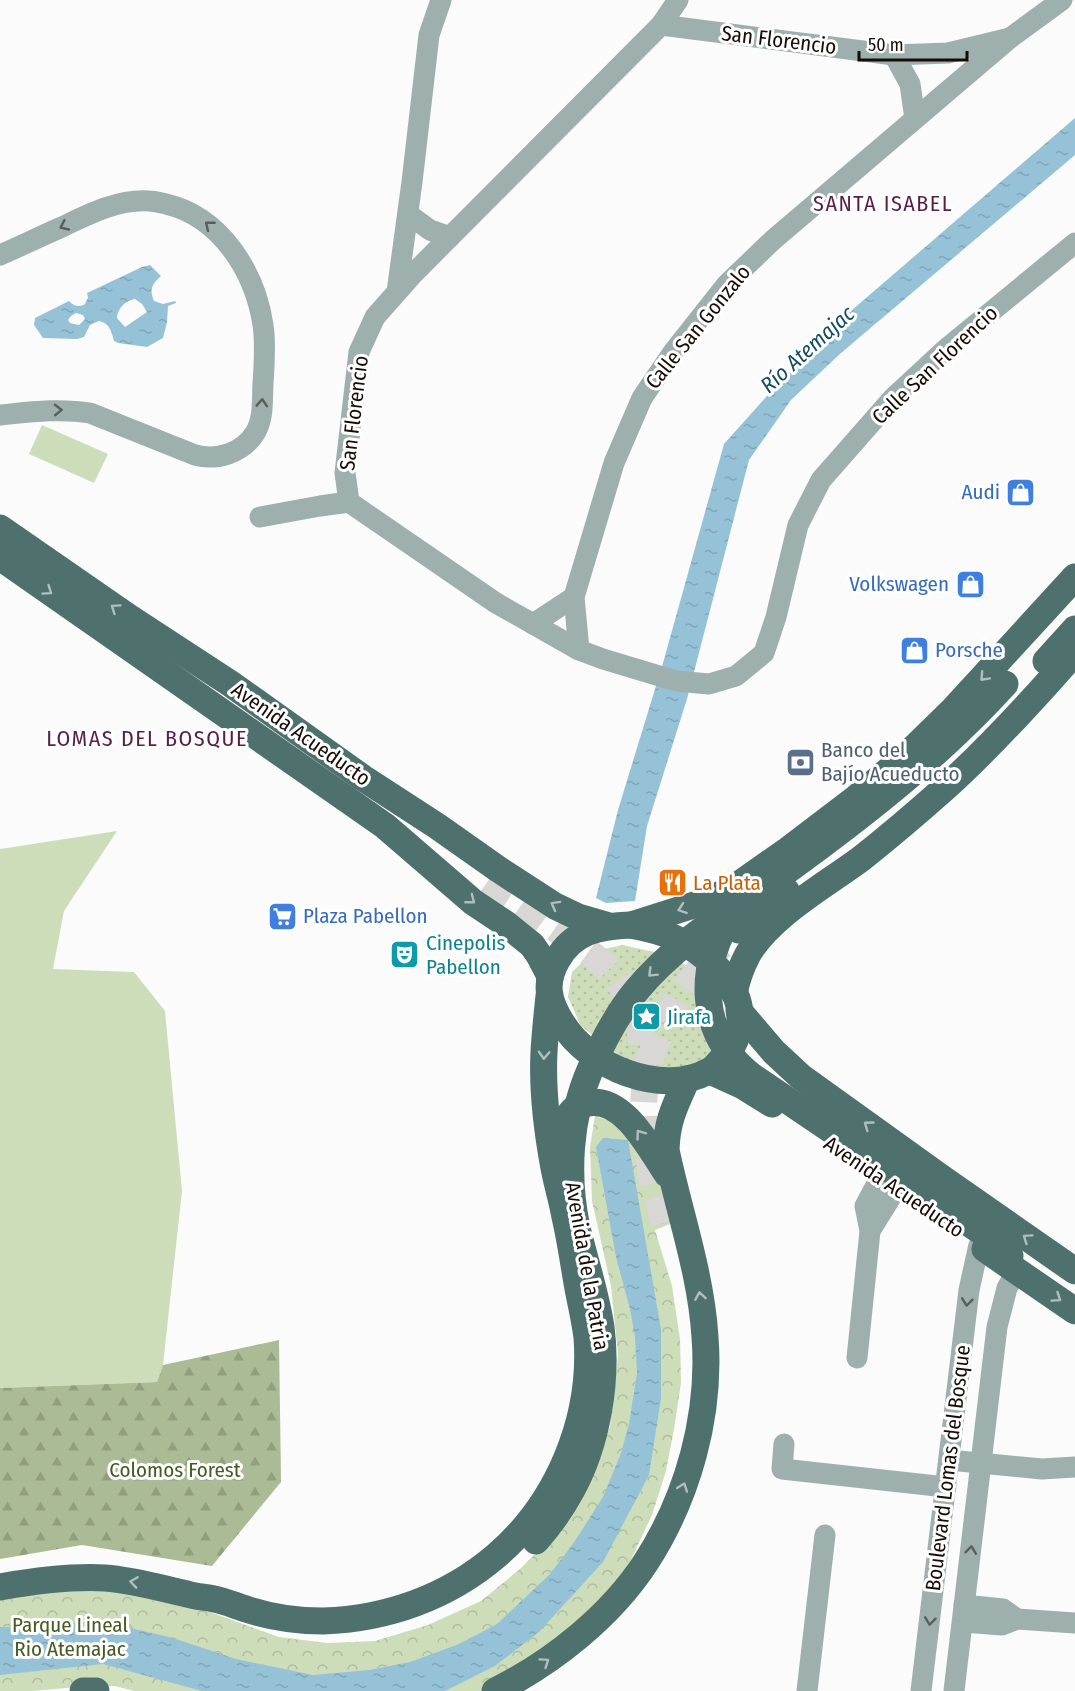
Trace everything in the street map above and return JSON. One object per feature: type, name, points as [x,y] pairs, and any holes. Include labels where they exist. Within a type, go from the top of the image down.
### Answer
[{"type":"main road","name":"Avenida Acueducto","points":[[0,528],[155,635],[231,684],[507,876],[555,906],[578,917],[620,926]]},
{"type":"main road","name":"Avenida Acueducto","points":[[0,557],[385,826],[473,902],[532,945],[539,955],[549,986]]},
{"type":"main road","name":"Avenida de la Patria","points":[[620,926],[697,904],[736,896],[801,861],[869,808],[947,742],[1005,684],[1036,640],[1071,582]]},
{"type":"main road","name":"Avenida de la Patria","points":[[190,1595],[212,1607],[246,1620],[280,1629],[350,1634],[387,1628],[430,1616],[468,1596],[502,1573],[536,1541],[561,1508],[580,1472],[593,1432],[601,1394],[603,1358],[600,1323],[576,1225],[571,1177],[577,1113],[586,1080],[609,1031],[642,984],[667,959],[788,850],[855,799],[909,753],[953,710],[1071,582]]},
{"type":"main road","points":[[750,933],[966,745],[1008,703],[1075,629]]},
{"type":"main road","points":[[155,635],[221,692],[488,881]]},
{"type":"main road","points":[[750,933],[789,911],[900,828],[1010,723],[1075,652]]},
{"type":"main road","points":[[736,896],[720,899],[716,912],[718,926],[734,941],[756,940],[750,933]]},
{"type":"main road","points":[[736,896],[711,959],[708,973],[710,1012],[718,1036],[730,1056],[753,1077],[988,1236],[1018,1269]]},
{"type":"main road","points":[[698,1075],[653,1079],[638,1077],[610,1066],[593,1056],[566,1031],[556,1014],[549,986],[562,951],[575,939],[591,930],[620,926],[650,929],[691,947],[720,971],[737,1002]]},
{"type":"main road","points":[[495,1691],[540,1666],[567,1646],[618,1598],[646,1563],[673,1513],[692,1462],[701,1419],[705,1377],[705,1339],[697,1274],[666,1150],[666,1131],[671,1114],[698,1075],[727,1054],[735,1039],[739,1027],[737,978],[755,944],[750,933]]},
{"type":"main road","name":"Avenida de la Patria","points":[[0,1587],[66,1578],[104,1578],[141,1583],[215,1599],[249,1611],[282,1618],[320,1621],[358,1619],[392,1612],[425,1600],[474,1573],[509,1545],[530,1522],[550,1493],[565,1462],[579,1422],[587,1380],[586,1336],[566,1217],[554,1168],[544,1090],[544,1051],[549,986]]},
{"type":"main road","name":"Avenida Acueducto","points":[[737,1002],[774,1052],[801,1077],[1075,1271]]},
{"type":"main road","name":"Avenida Acueducto","points":[[698,1075],[743,1086],[761,1096],[979,1245],[1018,1269],[1075,1311]]},
{"type":"main road","points":[[566,1217],[562,1150],[564,1129],[567,1117],[573,1108],[582,1104],[600,1103],[626,1116],[673,1182]]},
{"type":"main road","points":[[593,1622],[629,1564],[652,1517],[672,1462],[681,1423],[688,1360],[685,1316],[678,1274],[664,1223]]},
{"type":"main road","points":[[82,1691],[96,1691]]},
{"type":"street","points":[[397,292],[429,35],[441,0]]},
{"type":"street","name":"San Florencio","points":[[579,650],[496,603],[349,502],[345,473],[360,352],[375,317],[397,292],[661,25],[678,0]]},
{"type":"street","name":"San Florencio","points":[[661,25],[894,55],[948,53],[1010,38],[1062,0]]},
{"type":"street","name":"Calle San Gonzalo","points":[[579,650],[574,597],[614,463],[642,398],[674,351],[727,284],[765,247],[1010,38]]},
{"type":"street","points":[[894,55],[910,84],[915,119]]},
{"type":"street","points":[[0,255],[90,214],[118,204],[149,201],[177,207],[204,220],[226,241],[245,269],[256,294],[263,325],[265,356],[261,419],[256,432],[241,447],[217,457],[207,458],[195,455],[90,413],[75,410],[0,415]]},
{"type":"street","points":[[408,214],[430,230],[450,237]]},
{"type":"street","name":"Calle San Florencio","points":[[579,650],[676,681],[709,684],[736,676],[764,653],[776,617],[798,525],[821,480],[893,398],[947,348],[1075,243]]},
{"type":"street","points":[[260,517],[349,502]]},
{"type":"street","points":[[533,624],[574,597]]},
{"type":"street","points":[[857,1358],[870,1231],[865,1206],[888,1183]]},
{"type":"street","name":"Boulevard Lomas del Bosque","points":[[921,1691],[969,1290],[979,1245]]},
{"type":"street","name":"Boulevard Lomas del Bosque","points":[[954,1691],[998,1327],[1007,1288],[1018,1269]]},
{"type":"street","points":[[784,1444],[782,1469],[946,1487]]},
{"type":"street","points":[[948,1461],[1042,1469],[1075,1467]]},
{"type":"street","points":[[807,1691],[825,1535]]},
{"type":"street","points":[[964,1613],[1002,1625],[1017,1619],[1075,1623]]},
{"type":"green space","points":[[42,425],[108,454],[94,483],[29,454]]},
{"type":"green space","points":[[117,831],[64,911],[53,969],[134,972],[165,1011],[182,1191],[163,1365],[157,1382],[0,1388],[0,849]]},
{"type":"green space","points":[[623,945],[675,957],[712,986],[718,1048],[697,1066],[661,1069],[623,1059],[581,1026],[568,997],[572,972],[594,951]]},
{"type":"green space","name":"Parque Lineal Rio Atemajac","points":[[595,1116],[620,1124],[660,1178],[675,1222],[655,1230],[672,1286],[680,1339],[681,1383],[666,1471],[652,1515],[629,1564],[593,1622],[491,1691],[134,1691],[115,1686],[0,1691],[0,1595],[68,1587],[145,1591],[279,1637],[327,1643],[375,1641],[428,1625],[481,1601],[520,1569],[557,1532],[586,1484],[610,1427],[618,1355],[611,1286],[592,1201],[590,1147]]},
{"type":"green space","name":"Colomos Forest","points":[[279,1340],[281,1482],[212,1566],[82,1545],[0,1559],[0,1388],[157,1382],[163,1365]]},
{"type":"water","points":[[1075,118],[1075,155],[841,353],[791,400],[749,460],[687,699],[647,826],[635,901],[606,903],[596,898],[618,810],[663,663],[724,444],[830,329]]},
{"type":"water","points":[[150,265],[161,276],[152,287],[154,301],[163,304],[175,301],[176,303],[168,306],[163,338],[147,347],[114,341],[110,328],[99,321],[90,325],[84,337],[77,339],[43,338],[34,325],[35,318],[69,301],[76,306],[84,305],[88,298],[87,293]],"holes":[[[135,299],[147,312],[125,327],[117,318],[120,308]],[[76,313],[83,315],[85,319],[79,325],[70,323],[68,320]]]},
{"type":"water","points":[[603,1138],[628,1140],[661,1329],[661,1398],[649,1475],[603,1562],[539,1632],[495,1666],[445,1691],[202,1691],[103,1664],[0,1675],[0,1627],[100,1621],[173,1638],[236,1659],[313,1675],[369,1670],[410,1662],[459,1644],[497,1624],[549,1575],[573,1544],[603,1497],[621,1453],[629,1424],[637,1373],[635,1337],[616,1257],[596,1147]]},
{"type":"tunnel","points":[[488,881],[591,954],[608,969],[624,990],[635,1014],[642,1040],[645,1066]]},
{"type":"tunnel","points":[[664,1223],[646,1143],[645,1086],[650,1060],[658,1036],[684,989],[721,946]]},
{"type":"place","name":"Audi","points":[[1021,492]]},
{"type":"place","name":"Volkswagen","points":[[970,584]]},
{"type":"place","name":"Porsche","points":[[914,650]]},
{"type":"place","name":"Banco del Bajío Acueducto","points":[[800,762]]},
{"type":"place","name":"La Plata","points":[[672,883]]},
{"type":"place","name":"Plaza Pabellon","points":[[282,916]]},
{"type":"place","name":"Cinepolis Pabellon","points":[[405,955]]},
{"type":"place","name":"Jirafa","points":[[646,1017]]},
{"type":"district","name":"SANTA ISABEL","points":[[883,203]]},
{"type":"district","name":"LOMAS DEL BOSQUE","points":[[147,738]]},
{"type":"water label","name":"Río Atemajac","points":[[807,349]]}]
